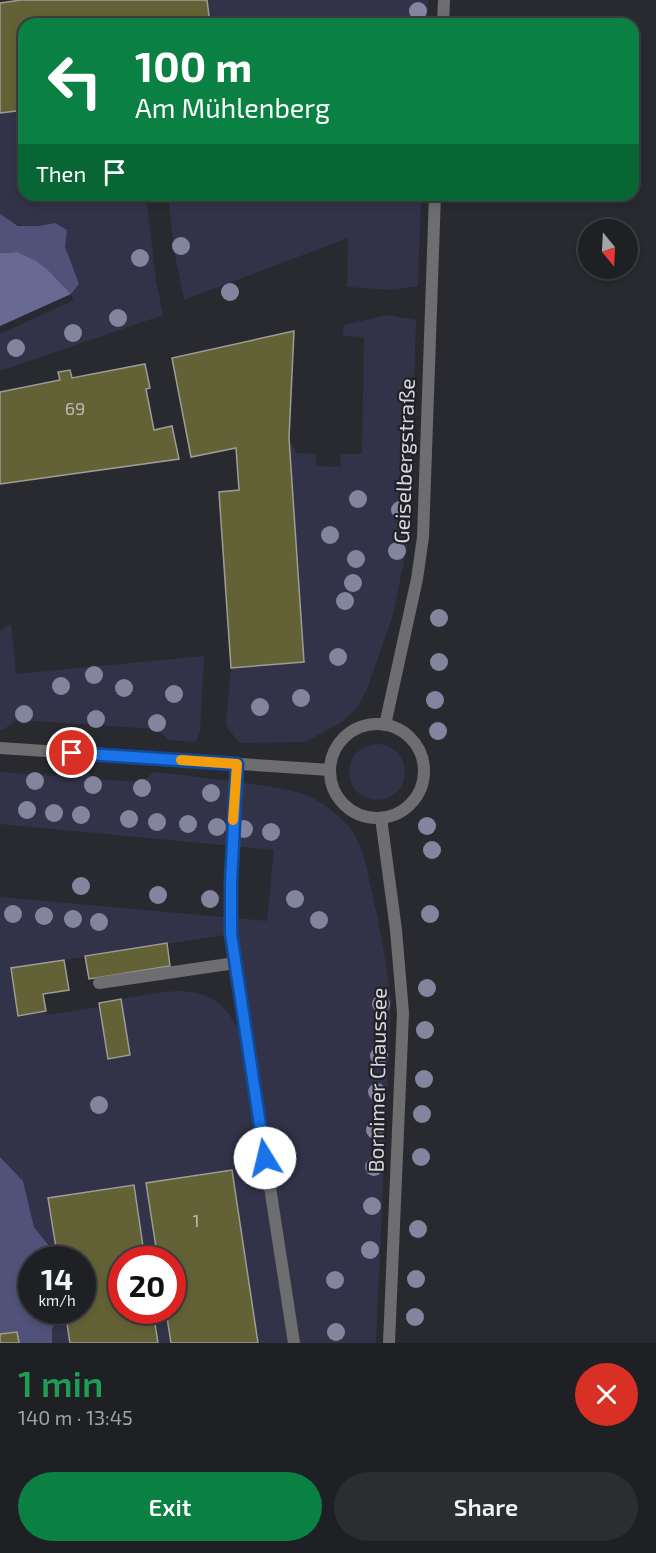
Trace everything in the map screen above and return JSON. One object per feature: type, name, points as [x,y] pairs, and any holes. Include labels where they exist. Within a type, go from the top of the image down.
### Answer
[{"type":"street","points":[[443,18],[444,0]]},
{"type":"street","name":"Geiselbergstraße","points":[[385,725],[417,579],[423,537],[435,201]]},
{"type":"street","points":[[375,724],[385,725],[399,730],[411,739],[424,765],[423,781],[418,795],[408,806],[395,814],[381,818],[360,816],[336,796],[330,770],[334,752],[340,742],[356,729],[375,724]]},
{"type":"street","points":[[0,748],[330,770]]},
{"type":"street","points":[[237,764],[231,882],[231,934],[294,1343]]},
{"type":"street","name":"Bornimer Chaussee","points":[[381,818],[396,930],[403,1013],[389,1343]]},
{"type":"street","points":[[99,983],[235,963]]},
{"type":"shaded area","points":[[207,0],[428,0],[427,18],[209,18]]},
{"type":"shaded area","points":[[18,111],[18,201],[147,201],[156,281],[163,315],[0,371],[0,334],[74,300],[71,294],[79,284],[55,223],[26,226],[13,223],[0,214],[0,113]]},
{"type":"shaded area","points":[[169,201],[421,201],[418,286],[393,290],[347,287],[348,238],[184,300],[174,250]]},
{"type":"shaded area","points":[[0,214],[18,226],[55,223],[67,230],[65,247],[79,284],[71,294],[49,271],[17,252],[0,253]]},
{"type":"shaded area","points":[[17,252],[36,261],[49,271],[71,294],[0,326],[0,253]]},
{"type":"shaded area","points":[[387,315],[416,320],[409,536],[393,615],[367,689],[356,709],[342,722],[305,742],[240,743],[228,729],[226,722],[231,668],[304,662],[289,438],[296,453],[316,454],[316,466],[341,467],[340,454],[362,454],[364,337],[343,336],[344,325]]},
{"type":"shaded area","points":[[11,624],[16,674],[204,656],[200,732],[195,742],[169,740],[157,729],[17,720],[4,729],[0,729],[0,631]]},
{"type":"shaded area","points":[[371,744],[383,744],[393,748],[401,756],[405,772],[401,788],[393,796],[383,800],[371,800],[361,796],[353,788],[349,778],[349,766],[353,756],[361,748]]},
{"type":"shaded area","points":[[68,766],[85,767],[93,779],[142,782],[154,772],[281,789],[303,794],[316,800],[337,815],[353,832],[368,872],[391,1001],[376,1343],[258,1343],[232,1170],[146,1183],[156,1246],[143,1246],[134,1185],[49,1198],[56,1246],[49,1246],[34,1227],[23,1181],[0,1157],[0,897],[267,921],[274,850],[0,824],[0,772],[56,776]],"holes":[[[231,934],[248,1052],[224,1008],[198,993],[168,992],[121,999],[130,1055],[108,1059],[99,1007],[47,1015],[46,1011],[18,1016],[11,968]]]},
{"type":"shaded area","points":[[0,1157],[23,1181],[34,1227],[49,1246],[18,1246],[18,1324],[54,1324],[52,1343],[19,1343],[17,1332],[0,1334]]},
{"type":"shaded area","points":[[54,1324],[67,1324],[70,1343],[52,1343]]},
{"type":"shaded area","points":[[155,1324],[168,1324],[171,1343],[158,1343]]},
{"type":"building","points":[[21,0],[207,0],[209,18],[18,18],[18,111],[0,113],[0,3]]},
{"type":"building","points":[[294,331],[289,438],[304,662],[231,668],[219,492],[239,490],[236,448],[191,457],[172,358]]},
{"type":"building","points":[[145,364],[150,388],[146,389],[154,430],[172,426],[179,459],[0,484],[0,392],[60,380],[58,372],[70,370],[72,378]]},
{"type":"building","points":[[167,943],[170,966],[89,979],[85,956]]},
{"type":"building","points":[[64,960],[69,990],[43,994],[46,1011],[18,1016],[11,968]]},
{"type":"building","points":[[121,999],[130,1055],[108,1059],[99,1003]]},
{"type":"building","points":[[232,1170],[258,1343],[171,1343],[168,1324],[186,1324],[186,1246],[156,1246],[146,1183]]},
{"type":"building","points":[[134,1185],[143,1246],[108,1246],[108,1324],[155,1324],[158,1343],[70,1343],[67,1324],[96,1324],[96,1246],[56,1246],[48,1198]]},
{"type":"building","points":[[17,1332],[19,1343],[0,1343],[0,1334]]},
{"type":"slow traffic","points":[[181,760],[237,764],[233,820]]},
{"type":"route","points":[[72,753],[237,764],[231,882],[231,934],[265,1158]]}]
